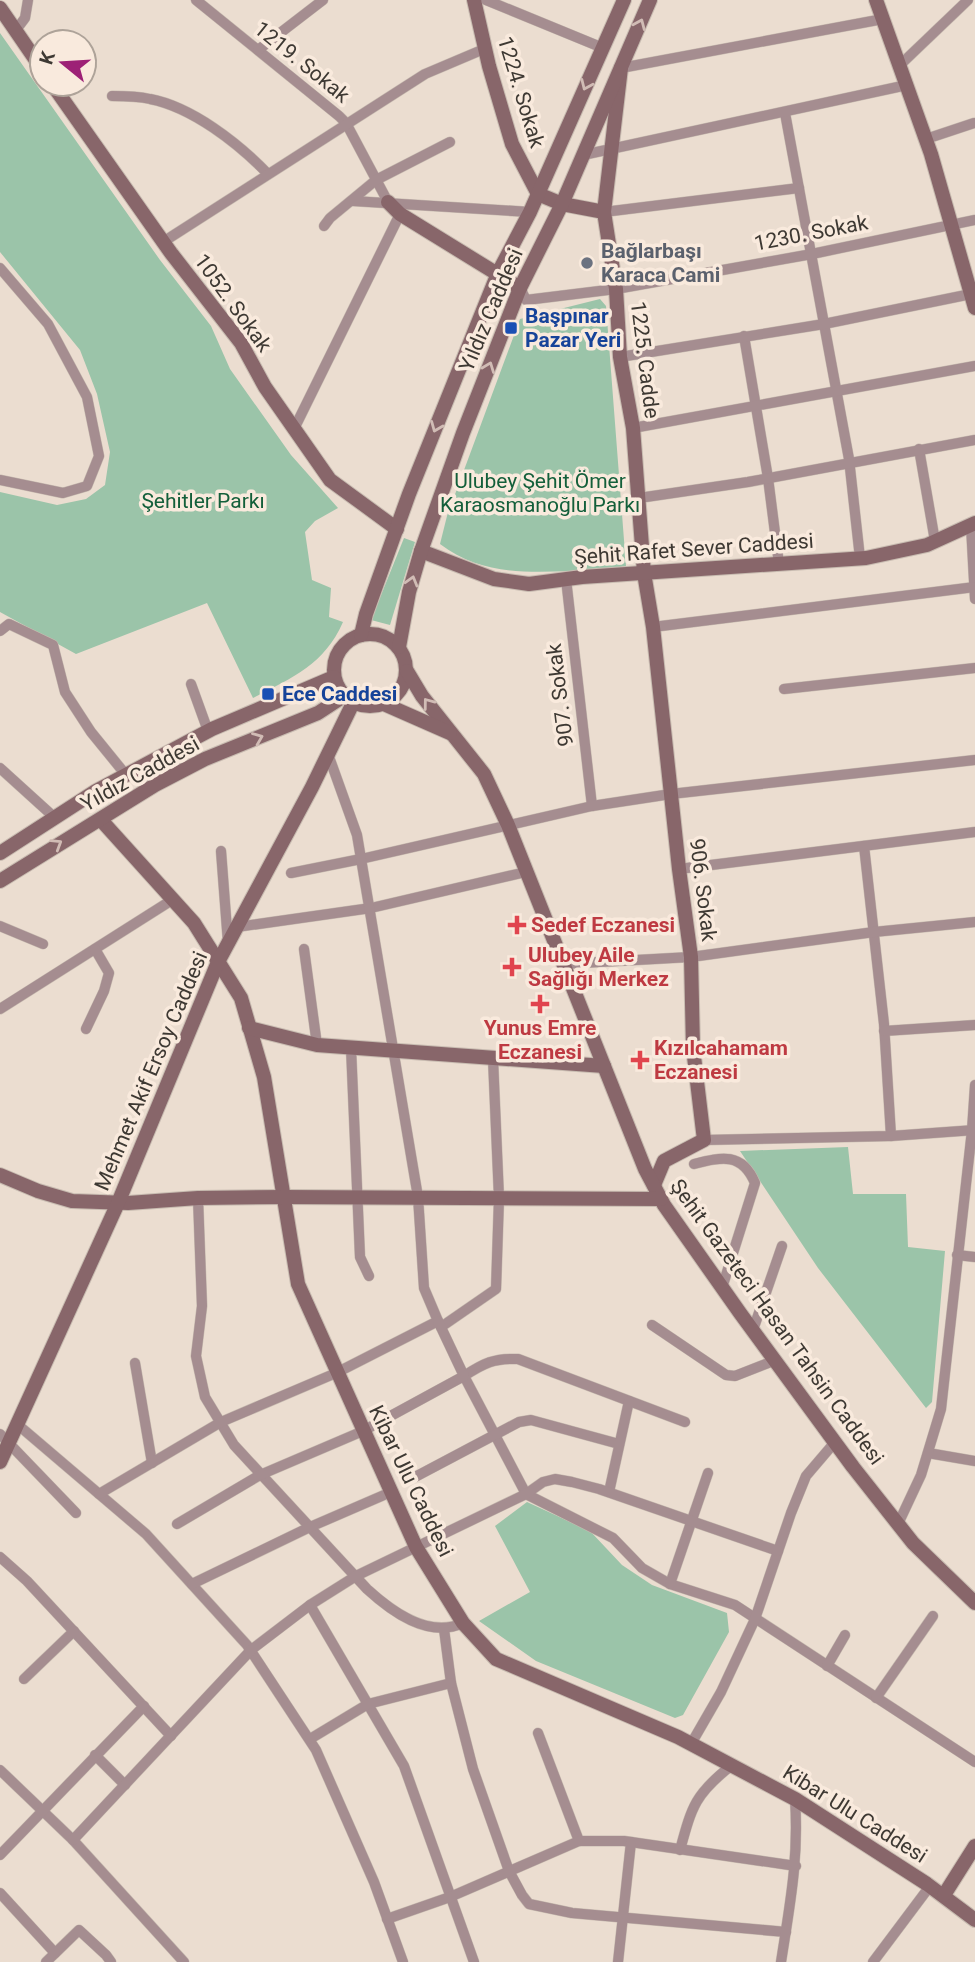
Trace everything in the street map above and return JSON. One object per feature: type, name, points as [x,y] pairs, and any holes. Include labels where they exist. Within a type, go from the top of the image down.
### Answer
[{"type":"street","points":[[16,30],[25,18],[28,0]]},
{"type":"street","name":"1219. Sokak","points":[[196,0],[346,123],[388,202]]},
{"type":"street","points":[[257,50],[323,0]]},
{"type":"street","name":"1224. Sokak","points":[[474,0],[484,49],[512,144],[538,194]]},
{"type":"street","points":[[486,0],[603,48]]},
{"type":"street","name":"Yıldız Caddesi","points":[[361,635],[397,529],[498,273],[530,212],[624,0]]},
{"type":"street","name":"Yıldız Caddesi","points":[[407,671],[399,648],[409,592],[463,433],[520,288],[562,204],[650,0]]},
{"type":"street","points":[[620,357],[973,301],[926,139],[876,0]]},
{"type":"street","points":[[900,65],[968,0]]},
{"type":"street","points":[[0,8],[28,48]]},
{"type":"street","points":[[621,68],[883,19]]},
{"type":"street","points":[[163,242],[425,74],[484,49]]},
{"type":"street","name":"1225. Cadde","points":[[621,68],[604,212],[616,289],[620,357],[633,428],[644,573]]},
{"type":"street","points":[[583,155],[907,85]]},
{"type":"street","points":[[112,96],[152,99],[176,108],[222,134],[254,159],[268,174]]},
{"type":"street","name":"1052. Sokak","points":[[62,98],[163,242],[241,343],[265,387],[330,480],[397,529]]},
{"type":"street","points":[[785,113],[849,463],[860,558]]},
{"type":"street","points":[[926,139],[974,123]]},
{"type":"street","points":[[324,226],[376,180],[450,142]]},
{"type":"street","points":[[538,194],[562,204],[604,212],[799,188]]},
{"type":"street","points":[[353,201],[530,212]]},
{"type":"street","points":[[388,202],[400,214],[520,288]]},
{"type":"street","points":[[294,429],[400,214]]},
{"type":"street","name":"1230. Sokak","points":[[520,288],[526,300],[616,289],[812,254],[975,220]]},
{"type":"street","points":[[0,268],[48,324],[86,397],[99,456],[87,486],[63,494],[0,480]]},
{"type":"street","points":[[744,336],[757,406],[779,564]]},
{"type":"street","points":[[633,428],[975,366]]},
{"type":"street","points":[[639,498],[768,478],[975,440]]},
{"type":"street","points":[[919,449],[935,541]]},
{"type":"street","points":[[973,524],[975,599]]},
{"type":"street","name":"Şehit Rafet Sever Caddesi","points":[[421,551],[494,579],[529,584],[860,558],[926,545],[973,524]]},
{"type":"street","name":"906. Sokak","points":[[644,573],[653,627],[691,957],[693,1048],[705,1140]]},
{"type":"street","name":"907. Sokak","points":[[566,579],[592,806]]},
{"type":"street","points":[[653,627],[975,587]]},
{"type":"street","points":[[0,631],[9,624],[53,645],[65,692],[91,732],[126,775]]},
{"type":"street","points":[[399,648],[382,635],[361,635],[342,646],[337,655],[334,677],[348,699],[363,706],[384,704],[400,691],[407,671]]},
{"type":"street","points":[[784,689],[975,668]]},
{"type":"street","name":"Şehit Gazeteci Hasan Tahsin Caddesi","points":[[407,671],[422,696],[484,774],[508,825],[645,1169],[657,1192],[722,1288],[898,1524],[913,1543],[975,1603]]},
{"type":"street","name":"Yıldız Caddesi","points":[[4,846],[208,731],[334,677]]},
{"type":"street","points":[[191,684],[208,731]]},
{"type":"street","name":"Yıldız Caddesi","points":[[0,881],[155,785],[205,759],[348,699]]},
{"type":"street","name":"Mehmet Akif Ersoy Caddesi","points":[[0,1462],[4,1439],[17,1424],[118,1203],[218,962],[328,754],[348,699]]},
{"type":"street","name":"Şehit Gazeteci Hasan Tahsin Caddesi","points":[[384,704],[452,733]]},
{"type":"street","points":[[328,754],[357,835],[371,908],[392,1051],[418,1197],[424,1288],[464,1376],[526,1494],[613,1538],[642,1568],[670,1584],[735,1605],[975,1762]]},
{"type":"street","points":[[291,873],[592,806],[671,794],[975,760]]},
{"type":"street","points":[[0,768],[54,817]]},
{"type":"street","name":"Kibar Ulu Caddesi","points":[[100,820],[194,923],[241,998],[264,1077],[298,1284],[416,1547],[463,1623],[496,1659],[691,1744],[795,1799],[944,1895],[975,1920]]},
{"type":"street","points":[[679,869],[975,832]]},
{"type":"street","points":[[864,846],[884,1031],[891,1136]]},
{"type":"street","points":[[220,851],[228,943]]},
{"type":"street","points":[[237,927],[371,908],[526,872]]},
{"type":"street","points":[[0,1009],[172,900]]},
{"type":"street","points":[[563,964],[691,957],[874,932],[975,922]]},
{"type":"street","points":[[0,926],[43,944]]},
{"type":"street","points":[[86,1029],[104,991],[108,973],[95,949]]},
{"type":"street","points":[[304,949],[317,1045]]},
{"type":"street","points":[[884,1031],[975,1025]]},
{"type":"street","points":[[249,1028],[317,1045],[604,1066]]},
{"type":"street","points":[[351,1048],[360,1257],[369,1276]]},
{"type":"street","points":[[99,1494],[221,1422],[336,1373],[440,1324],[496,1289],[499,1198],[493,1059]]},
{"type":"street","points":[[898,1524],[921,1475],[941,1409],[957,1255],[974,1130],[975,1085]]},
{"type":"street","points":[[0,1175],[38,1191],[72,1201],[118,1203],[198,1198],[499,1198],[657,1192],[664,1161],[705,1140],[891,1136],[974,1130]]},
{"type":"street","points":[[694,1164],[724,1158],[733,1160],[742,1163],[750,1171],[755,1183],[722,1288]]},
{"type":"street","points":[[198,1198],[202,1306],[196,1356],[205,1397],[234,1445],[391,1610],[416,1622],[444,1629],[463,1623]]},
{"type":"street","points":[[753,1330],[782,1246]]},
{"type":"street","points":[[957,1255],[975,1256]]},
{"type":"street","points":[[652,1325],[726,1376],[735,1376],[776,1360]]},
{"type":"street","points":[[177,1524],[260,1475],[363,1431],[481,1365],[500,1359],[518,1359],[685,1422]]},
{"type":"street","points":[[135,1363],[152,1463]]},
{"type":"street","points":[[609,1492],[628,1401]]},
{"type":"street","points":[[415,1477],[494,1434],[519,1422],[531,1420],[619,1444]]},
{"type":"street","points":[[17,1424],[146,1534],[251,1650],[310,1739],[341,1804],[403,1962]]},
{"type":"street","points":[[4,1439],[76,1513]]},
{"type":"street","points":[[691,1744],[721,1692],[755,1619],[806,1476],[835,1442]]},
{"type":"street","points":[[928,1453],[975,1461]]},
{"type":"street","points":[[670,1584],[708,1474]]},
{"type":"street","points":[[73,1840],[251,1650],[310,1605],[356,1576],[526,1494],[543,1482],[555,1479],[609,1492],[778,1551]]},
{"type":"street","points":[[192,1584],[310,1527],[391,1492]]},
{"type":"street","points":[[0,1557],[27,1581],[172,1736]]},
{"type":"street","points":[[310,1605],[404,1766],[474,1962]]},
{"type":"street","points":[[876,1698],[933,1616]]},
{"type":"street","points":[[444,1629],[451,1684],[473,1769],[509,1871],[529,1904],[562,1911],[786,1932]]},
{"type":"street","points":[[24,1679],[74,1631]]},
{"type":"street","points":[[827,1666],[845,1635]]},
{"type":"street","points":[[310,1739],[368,1704],[451,1684]]},
{"type":"street","points":[[0,1855],[144,1706]]},
{"type":"street","points":[[538,1733],[579,1841]]},
{"type":"street","points":[[95,1755],[125,1785]]},
{"type":"street","points":[[680,1850],[691,1810],[707,1785],[732,1765]]},
{"type":"street","points":[[0,1770],[73,1840],[184,1962]]},
{"type":"street","points":[[781,1962],[796,1866],[798,1839],[795,1799]]},
{"type":"street","points":[[387,1919],[450,1897],[579,1841],[631,1842],[796,1866]]},
{"type":"street","points":[[618,1962],[631,1842]]},
{"type":"street","points":[[944,1895],[975,1846]]},
{"type":"street","points":[[873,1962],[930,1886]]},
{"type":"street","points":[[0,1893],[55,1953]]},
{"type":"street","points":[[46,1962],[79,1930],[111,1962]]},
{"type":"green space","name":"Şehitler Parkı","points":[[0,33],[28,73],[28,98],[46,98],[160,260],[211,326],[230,369],[291,455],[338,508],[315,521],[305,532],[312,580],[331,588],[329,617],[343,622],[327,649],[306,668],[253,698],[207,603],[76,654],[0,612],[0,492],[57,505],[86,499],[105,485],[110,452],[97,394],[80,350],[0,252]]},
{"type":"green space","name":"Ulubey Şehit Ömer Karaosmanoğlu Parkı","points":[[600,299],[606,306],[626,566],[553,572],[519,571],[486,566],[455,554],[440,544],[447,516],[520,319]]},
{"type":"green space","points":[[404,538],[415,542],[390,625],[371,620]]},
{"type":"green space","points":[[848,1147],[853,1194],[906,1194],[908,1247],[945,1251],[932,1402],[926,1408],[818,1268],[740,1151]]},
{"type":"green space","points":[[527,1502],[590,1531],[622,1565],[652,1585],[727,1613],[729,1632],[683,1715],[675,1718],[536,1661],[479,1621],[530,1592],[495,1526]]},
{"type":"place","name":"Bağlarbaşı Karaca Cami","points":[[587,263]]},
{"type":"place","name":"Başpınar Pazar Yeri","points":[[511,328]]},
{"type":"place","name":"Ece Caddesi","points":[[268,694]]},
{"type":"place","name":"Sedef Eczanesi","points":[[517,925]]},
{"type":"place","name":"Ulubey Aile Sağlığı Merkez","points":[[512,967]]},
{"type":"place","name":"Yunus Emre Eczanesi","points":[[540,1004]]},
{"type":"place","name":"Kızılcahamam Eczanesi","points":[[640,1060]]}]
